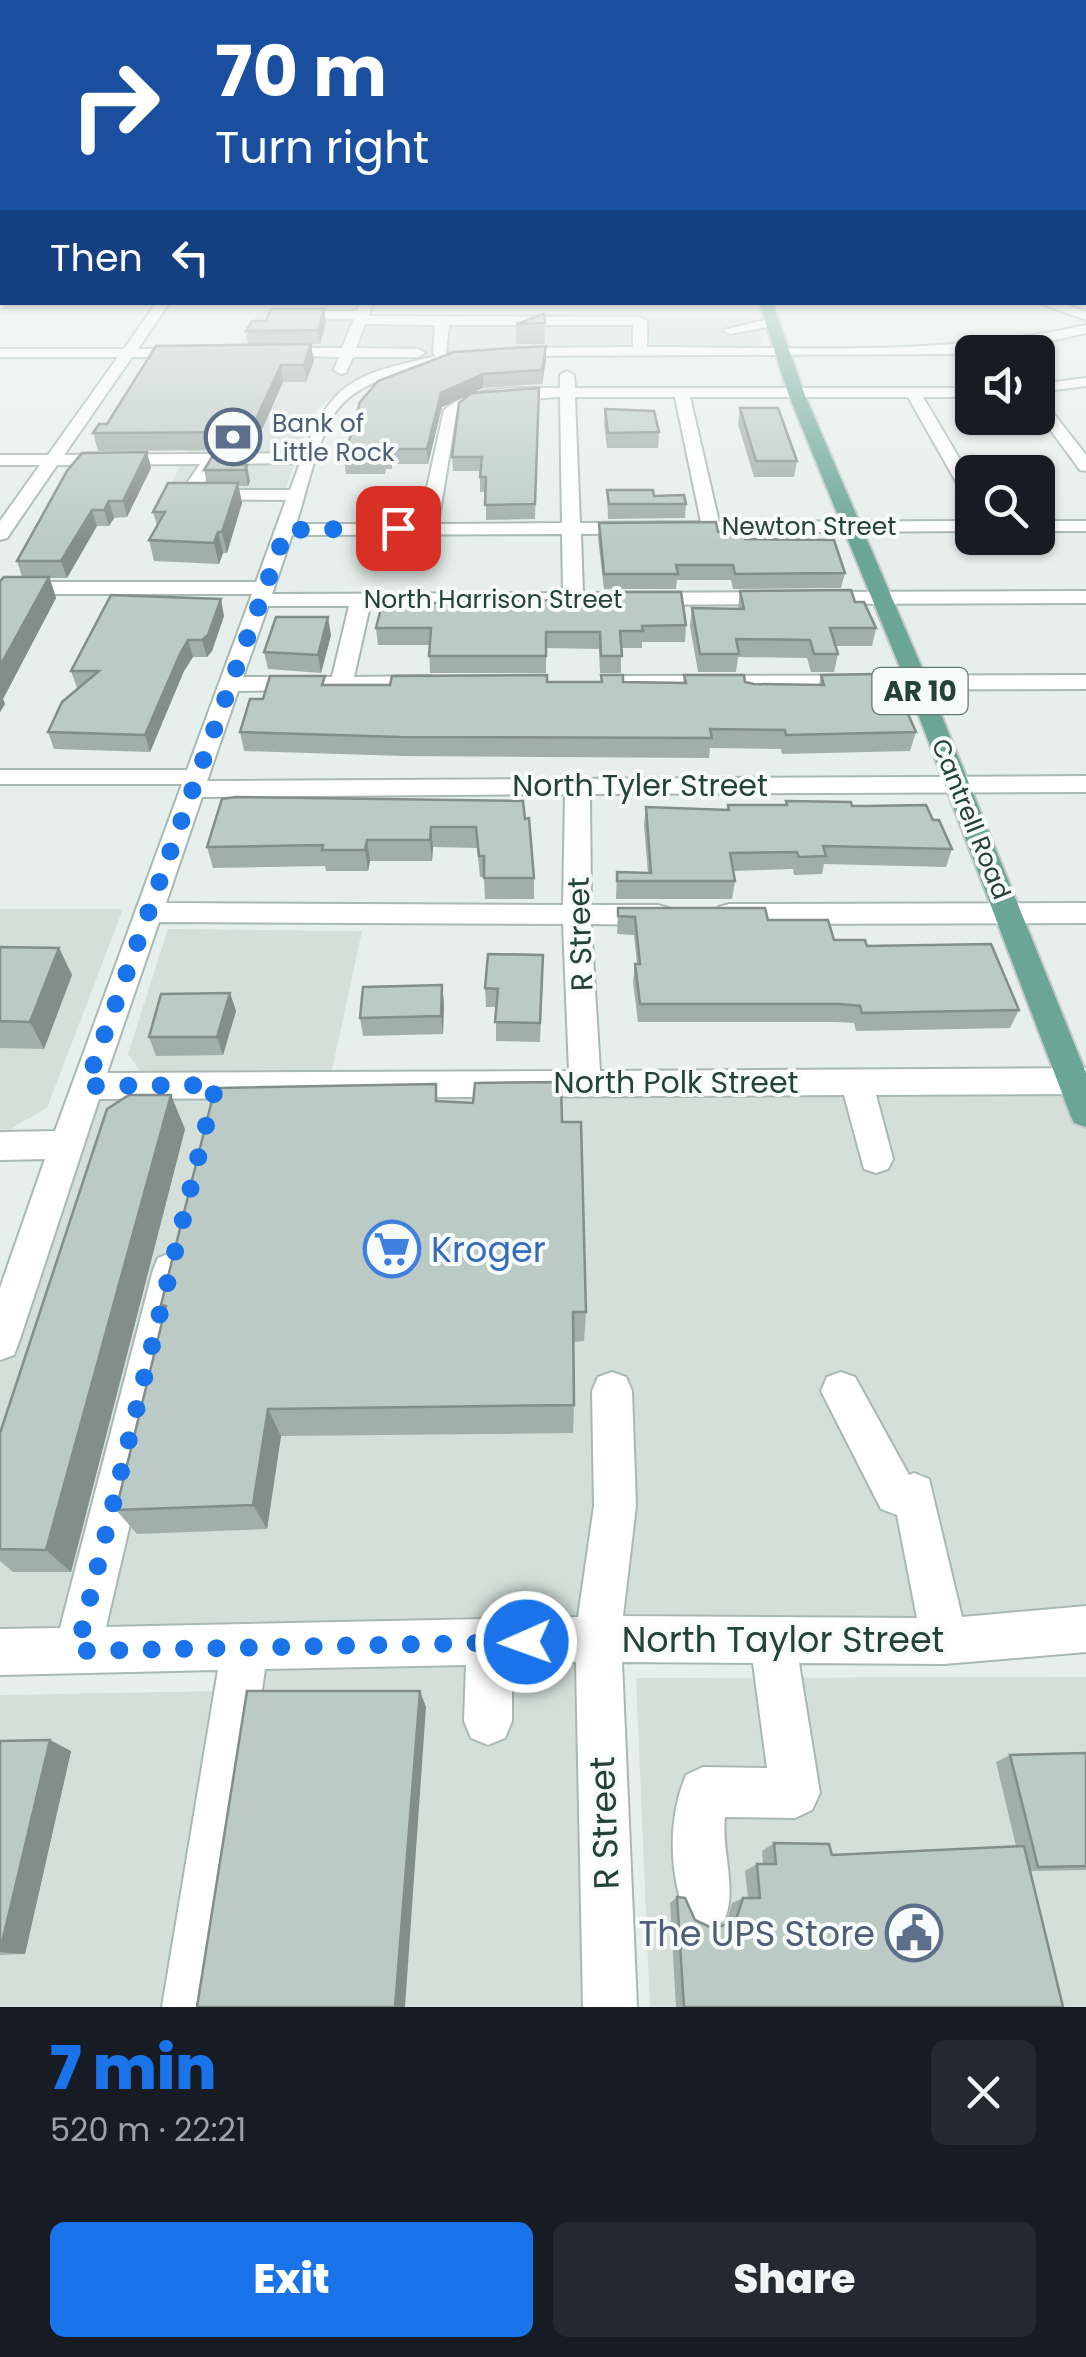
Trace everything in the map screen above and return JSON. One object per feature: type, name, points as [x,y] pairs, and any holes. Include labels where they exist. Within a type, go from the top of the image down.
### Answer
[{"type":"main road","name":"Cantrell Road","points":[[786,357],[796,392],[1079,1081],[1086,1114]]},
{"type":"street","points":[[0,534],[127,357]]},
{"type":"street","points":[[0,1342],[86,1086],[332,405],[345,357]]},
{"type":"street","points":[[332,405],[358,386],[389,372],[459,357]]},
{"type":"street","points":[[566,357],[573,598]]},
{"type":"street","points":[[1055,386],[1086,382]]},
{"type":"street","points":[[682,392],[711,527]]},
{"type":"street","points":[[428,527],[453,407],[489,394],[955,392]]},
{"type":"street","points":[[912,393],[955,465]]},
{"type":"street","points":[[1055,425],[1086,466]]},
{"type":"street","points":[[1062,434],[1086,431]]},
{"type":"street","points":[[0,460],[212,459],[304,477]]},
{"type":"street","points":[[212,459],[196,477],[188,495],[304,477]]},
{"type":"street","name":"Newton Street","points":[[286,530],[955,526]]},
{"type":"street","points":[[1055,526],[1086,526]]},
{"type":"street","name":"North Harrison Street","points":[[0,588],[361,600],[1086,597]]},
{"type":"street","points":[[342,682],[361,600]]},
{"type":"street","points":[[602,683],[1086,682]]},
{"type":"street","points":[[232,684],[451,683]]},
{"type":"street","name":"North Tyler Street","points":[[0,778],[196,783],[1086,784]]},
{"type":"street","name":"R Street","points":[[578,785],[577,915],[584,1082]]},
{"type":"street","points":[[151,912],[1086,913]]},
{"type":"street","name":"North Polk Street","points":[[86,1086],[213,1099],[584,1082],[1079,1081]]},
{"type":"street","points":[[857,1082],[876,1159]]},
{"type":"street","points":[[0,1146],[66,1146]]},
{"type":"street","points":[[77,1651],[182,1226]]},
{"type":"street","name":"R Street","points":[[610,2007],[598,1639],[616,1506],[612,1391]]},
{"type":"street","points":[[841,1391],[904,1494],[944,1641]]},
{"type":"street","name":"North Taylor Street","points":[[0,1652],[598,1639],[1083,1638]]},
{"type":"street","points":[[706,1903],[697,1841],[703,1792],[795,1793],[773,1640]]},
{"type":"street","points":[[488,1721],[489,1644]]},
{"type":"street","points":[[190,2007],[245,1648]]},
{"type":"shaded area","points":[[235,357],[432,357],[403,363],[350,385],[321,405],[309,420],[282,500],[162,501]]},
{"type":"shaded area","points":[[0,909],[123,909],[47,1108],[10,1129],[0,1129]]},
{"type":"shaded area","points":[[168,929],[362,931],[332,1070],[141,1072],[128,1054]]},
{"type":"shaded area","points":[[1072,1081],[1086,1114],[1086,1629],[598,1639],[610,2007],[189,2007],[245,1648],[0,1652],[0,1342],[87,1086]]},
{"type":"shaded area","points":[[1086,1677],[1086,2007],[650,2007],[636,1678]]},
{"type":"shaded area","points":[[225,1691],[172,2007],[0,2007],[0,1695]]},
{"type":"building","points":[[149,357],[307,357],[304,365],[281,365],[250,432],[93,433],[99,424],[107,424]]},
{"type":"building","points":[[442,357],[544,357],[542,370],[483,374],[441,393],[427,449],[391,449],[383,459],[344,459],[360,402],[378,381]]},
{"type":"building","points":[[539,388],[535,504],[485,505],[486,477],[480,477],[482,457],[452,457],[459,403],[471,393]]},
{"type":"building","points":[[740,408],[778,408],[797,461],[756,461]]},
{"type":"building","points":[[605,409],[654,411],[659,432],[608,433]]},
{"type":"building","points":[[147,452],[123,501],[109,501],[104,510],[92,510],[61,561],[17,561],[67,471],[82,453]]},
{"type":"building","points":[[215,452],[243,452],[235,465],[247,465],[245,470],[204,470]]},
{"type":"building","points":[[168,483],[238,483],[222,532],[218,532],[214,543],[149,540],[165,512],[153,512]]},
{"type":"building","points":[[607,490],[684,495],[686,504],[609,504]]},
{"type":"building","points":[[716,522],[718,532],[743,532],[745,539],[834,540],[845,573],[735,574],[733,565],[676,565],[678,574],[604,574],[599,523]]},
{"type":"building","points":[[4,577],[49,577],[0,666],[0,581]]},
{"type":"building","points":[[851,590],[855,602],[864,602],[876,628],[830,628],[838,654],[814,654],[810,640],[736,639],[739,654],[700,654],[692,608],[744,609],[740,591]]},
{"type":"building","points":[[606,592],[681,592],[686,625],[620,631],[622,656],[601,656],[600,632],[546,632],[546,656],[429,656],[431,628],[376,628],[382,604],[607,599]]},
{"type":"building","points":[[111,595],[221,599],[208,635],[202,640],[188,640],[180,654],[145,735],[48,732],[62,702],[99,671],[71,671]]},
{"type":"building","points":[[276,617],[328,617],[318,655],[264,652]]},
{"type":"building","points":[[875,674],[886,705],[904,705],[916,732],[786,735],[785,730],[710,729],[712,738],[240,732],[250,699],[263,699],[270,676],[325,676],[322,685],[390,685],[392,676],[547,675],[547,682],[602,682],[601,675],[623,675],[623,682],[686,683],[684,675],[744,675],[745,682],[754,684],[824,685],[821,675]]},
{"type":"building","points":[[222,799],[523,801],[525,819],[529,818],[534,878],[484,878],[484,856],[479,856],[476,827],[431,827],[430,840],[367,840],[365,850],[322,850],[323,845],[207,847]]},
{"type":"building","points":[[786,801],[851,802],[852,806],[926,805],[933,820],[939,820],[952,849],[823,846],[826,856],[799,857],[797,852],[730,853],[735,881],[617,881],[617,872],[651,873],[646,807],[729,810],[728,805],[787,805]]},
{"type":"building","points":[[618,908],[765,908],[768,920],[828,920],[834,940],[865,940],[867,946],[991,944],[1019,1010],[862,1013],[860,1006],[841,1004],[640,1004],[635,917],[618,916]]},
{"type":"building","points":[[0,947],[59,948],[30,1022],[0,1021]]},
{"type":"building","points":[[488,954],[543,955],[540,1023],[495,1022],[498,989],[485,988]]},
{"type":"building","points":[[442,985],[441,1016],[360,1018],[363,987]]},
{"type":"building","points":[[230,993],[217,1037],[149,1037],[161,994]]},
{"type":"building","name":"Kroger","points":[[561,1082],[562,1122],[581,1122],[586,1312],[573,1312],[574,1405],[268,1409],[253,1505],[116,1510],[166,1306],[161,1305],[213,1096],[217,1096],[219,1088],[436,1084],[436,1101],[473,1103],[475,1083]]},
{"type":"building","points":[[129,1095],[171,1095],[46,1550],[0,1549],[0,1433],[107,1109]]},
{"type":"building","points":[[247,1691],[420,1691],[395,2007],[197,2007]]},
{"type":"building","points":[[50,1740],[0,1951],[0,1741]]},
{"type":"building","points":[[1086,1753],[1086,1866],[1038,1867],[1010,1755]]},
{"type":"building","points":[[774,1843],[829,1844],[832,1855],[1024,1846],[1063,2007],[684,2007],[677,1897],[685,1898],[695,1920],[714,1929],[736,1920],[743,1898],[760,1898],[757,1864],[776,1864]]},
{"type":"place","name":"Bank of Little Rock","points":[[233,437]]},
{"type":"place","name":"Kroger","points":[[392,1249]]},
{"type":"place","name":"The UPS Store","points":[[914,1933]]},
{"type":"route","points":[[398,528],[286,530],[86,1086],[216,1085],[77,1651],[526,1642]]}]
